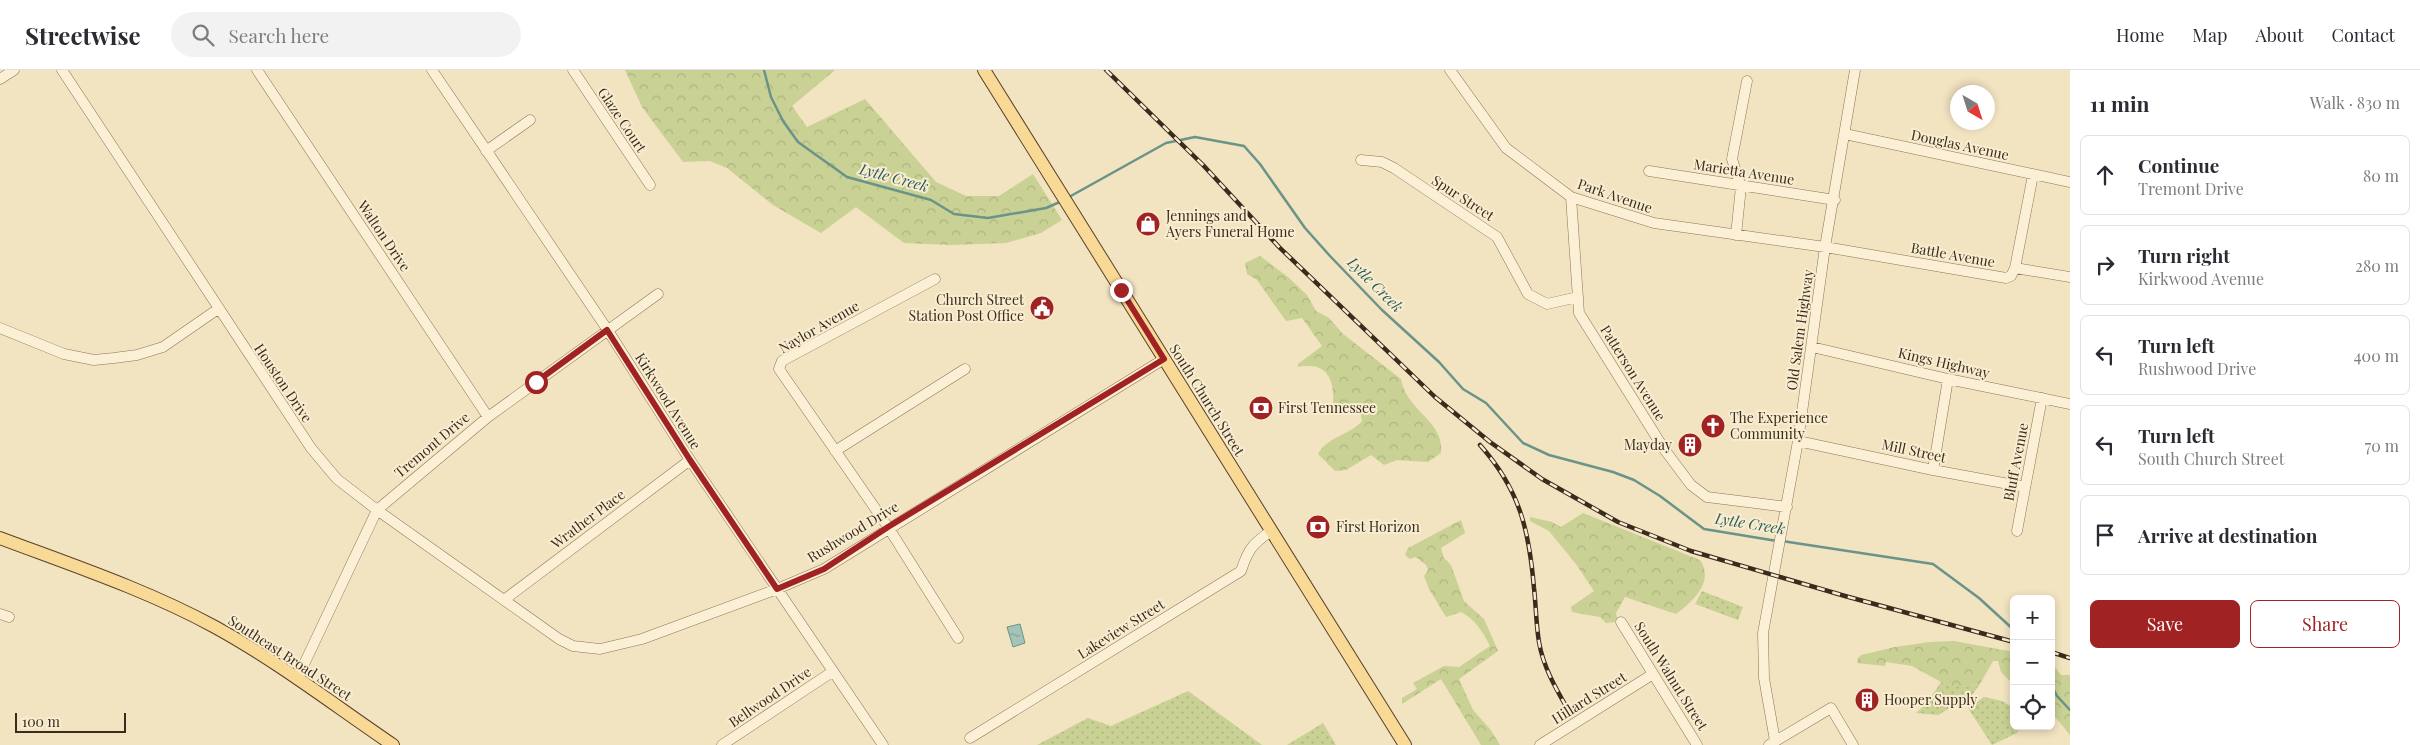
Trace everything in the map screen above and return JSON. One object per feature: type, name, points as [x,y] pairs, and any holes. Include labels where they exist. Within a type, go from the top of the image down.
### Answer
[{"type":"main road","name":"South Church Street","points":[[984,70],[1406,745]]},
{"type":"main road","name":"Southeast Broad Street","points":[[0,538],[159,599],[215,627],[262,654],[392,745]]},
{"type":"street","points":[[0,79],[14,70]]},
{"type":"street","name":"Houston Drive","points":[[62,70],[218,310],[311,448],[337,479],[377,510],[559,639]]},
{"type":"street","name":"Walton Drive","points":[[257,70],[488,417]]},
{"type":"street","name":"Kirkwood Avenue","points":[[432,70],[607,330],[690,460],[883,745]]},
{"type":"street","name":"Glaze Court","points":[[573,70],[650,185]]},
{"type":"street","name":"Park Avenue","points":[[1450,70],[1506,148],[1571,197],[1654,223],[1826,247]]},
{"type":"street","name":"Old Salem Highway","points":[[1772,743],[1764,678],[1764,633],[1798,441],[1826,247],[1855,70]]},
{"type":"street","points":[[1736,235],[1741,187],[1732,159],[1747,81]]},
{"type":"street","points":[[486,151],[530,120]]},
{"type":"street","name":"Douglas Avenue","points":[[1845,134],[2070,182]]},
{"type":"street","name":"Spur Street","points":[[1361,160],[1382,162],[1394,168],[1497,237],[1528,294],[1547,304],[1578,297]]},
{"type":"street","name":"Marietta Avenue","points":[[1649,171],[1741,187],[1835,200]]},
{"type":"street","points":[[2015,268],[2033,175]]},
{"type":"street","name":"Patterson Avenue","points":[[1571,197],[1579,313],[1664,449],[1691,484],[1707,497],[1787,507]]},
{"type":"street","name":"Battle Avenue","points":[[1826,247],[2006,278],[2012,276],[2015,268],[2070,277]]},
{"type":"street","name":"Naylor Avenue","points":[[935,279],[782,361],[779,369],[888,527],[958,638]]},
{"type":"street","name":"Tremont Drive","points":[[297,679],[377,510],[488,417],[658,294]]},
{"type":"street","points":[[0,328],[64,354],[94,360],[137,355],[163,347],[218,310]]},
{"type":"street","name":"Kings Highway","points":[[1812,347],[1948,379],[2070,404]]},
{"type":"street","name":"Rushwood Drive","points":[[559,639],[573,646],[600,649],[620,646],[777,589],[824,569],[888,527],[1164,359]]},
{"type":"street","points":[[835,451],[965,369]]},
{"type":"street","points":[[1933,470],[1948,379]]},
{"type":"street","name":"Bluff Avenue","points":[[2017,531],[2042,398]]},
{"type":"street","name":"Mill Street","points":[[1798,441],[1933,470],[2025,486]]},
{"type":"street","name":"Wrather Place","points":[[504,600],[690,460]]},
{"type":"street","name":"Lakeview Street","points":[[970,738],[1241,572],[1253,543],[1271,531]]},
{"type":"street","name":"South Walnut Street","points":[[1621,622],[1697,745]]},
{"type":"street","name":"Bellwood Drive","points":[[722,745],[832,672]]},
{"type":"street","name":"Hillard Street","points":[[1540,745],[1653,674]]},
{"type":"street","points":[[1772,743],[1831,708],[1853,745]]},
{"type":"green space","points":[[625,70],[835,70],[792,106],[807,127],[865,99],[936,182],[966,196],[999,196],[1033,174],[1062,220],[1041,233],[1006,243],[951,245],[904,243],[856,207],[821,233],[773,205],[727,168],[710,161],[683,162],[642,107]]},
{"type":"green space","points":[[1260,256],[1288,277],[1307,295],[1316,311],[1329,318],[1343,334],[1401,379],[1404,390],[1410,400],[1437,432],[1441,442],[1441,453],[1428,462],[1397,460],[1384,465],[1371,455],[1346,470],[1335,471],[1318,454],[1327,444],[1357,426],[1362,421],[1361,415],[1349,404],[1342,407],[1333,403],[1330,379],[1321,369],[1307,366],[1298,367],[1298,364],[1322,346],[1302,318],[1286,321],[1257,280],[1247,274],[1245,263]]},
{"type":"green space","points":[[1583,513],[1700,560],[1705,576],[1700,591],[1689,604],[1676,614],[1625,597],[1616,613],[1617,618],[1615,622],[1606,623],[1600,617],[1572,612],[1571,607],[1594,591],[1576,564],[1549,531],[1530,521],[1530,517],[1552,522],[1561,527]]},
{"type":"green space","points":[[1461,520],[1465,533],[1441,548],[1444,558],[1451,565],[1464,601],[1484,619],[1498,651],[1459,679],[1473,710],[1490,729],[1500,745],[1481,745],[1441,679],[1402,704],[1402,698],[1417,689],[1413,683],[1444,666],[1459,667],[1490,646],[1478,626],[1466,615],[1461,612],[1446,617],[1429,589],[1424,576],[1428,570],[1426,565],[1416,557],[1410,559],[1405,555],[1408,548]]},
{"type":"green space","points":[[1702,591],[1743,607],[1738,620],[1695,604]]},
{"type":"green space","points":[[1954,641],[2010,651],[2010,681],[2001,672],[1998,661],[1993,661],[1980,684],[1964,687],[1941,682],[1912,666],[1886,662],[1885,666],[1857,663],[1861,655],[1895,647]]},
{"type":"green space","points":[[2055,667],[2061,675],[2070,675],[2070,735],[2055,717]]},
{"type":"green space","points":[[1941,682],[1964,687],[1980,684],[1972,695],[1938,715],[1916,713],[1928,702]]},
{"type":"green space","points":[[1188,691],[1262,745],[1037,745],[1088,718],[1111,726]]},
{"type":"green space","points":[[1984,697],[2002,701],[2010,706],[2010,730],[2019,730],[2017,733],[1992,745],[1968,708]]},
{"type":"green space","points":[[1323,723],[1336,745],[1287,745]]},
{"type":"water","points":[[1020,624],[1025,643],[1013,647],[1007,627]]},
{"type":"waterway","name":"Lytle Creek","points":[[764,70],[771,97],[783,121],[798,142],[847,177],[931,200],[954,214],[988,218],[1046,208],[1062,201]]},
{"type":"waterway","name":"Lytle Creek","points":[[1069,197],[1166,143],[1195,137],[1244,146],[1260,164],[1305,228],[1330,256],[1382,310],[1439,362],[1463,389],[1486,403],[1523,443],[1549,455],[1613,472],[1634,480],[1660,496],[1704,529],[1777,541]]},
{"type":"waterway","name":"Lytle Creek","points":[[1782,541],[1933,564],[1979,598],[2010,626]]},
{"type":"waterway","name":"Lytle Creek","points":[[2055,692],[2070,710]]},
{"type":"railway","points":[[1106,70],[1203,165],[1279,247],[1435,397],[1490,442],[1542,479],[1618,522],[1691,551],[1845,596],[2010,641]]},
{"type":"railway","points":[[1480,445],[1505,478],[1520,512],[1532,567],[1537,628],[1541,651],[1550,676],[1567,708]]},
{"type":"railway","points":[[2055,653],[2070,658]]},
{"type":"place","name":"Jennings and Ayers Funeral Home","points":[[1148,224]]},
{"type":"place","name":"Church Street Station Post Office","points":[[1042,308]]},
{"type":"place","name":"First Tennessee","points":[[1261,408]]},
{"type":"place","name":"The Experience Community","points":[[1713,426]]},
{"type":"place","name":"Mayday","points":[[1690,445]]},
{"type":"place","name":"First Horizon","points":[[1318,527]]},
{"type":"place","name":"Hooper Supply","points":[[1867,700]]},
{"type":"route","points":[[536,382],[607,330],[690,460],[777,589],[824,569],[888,527],[1164,359],[1121,290]]}]
